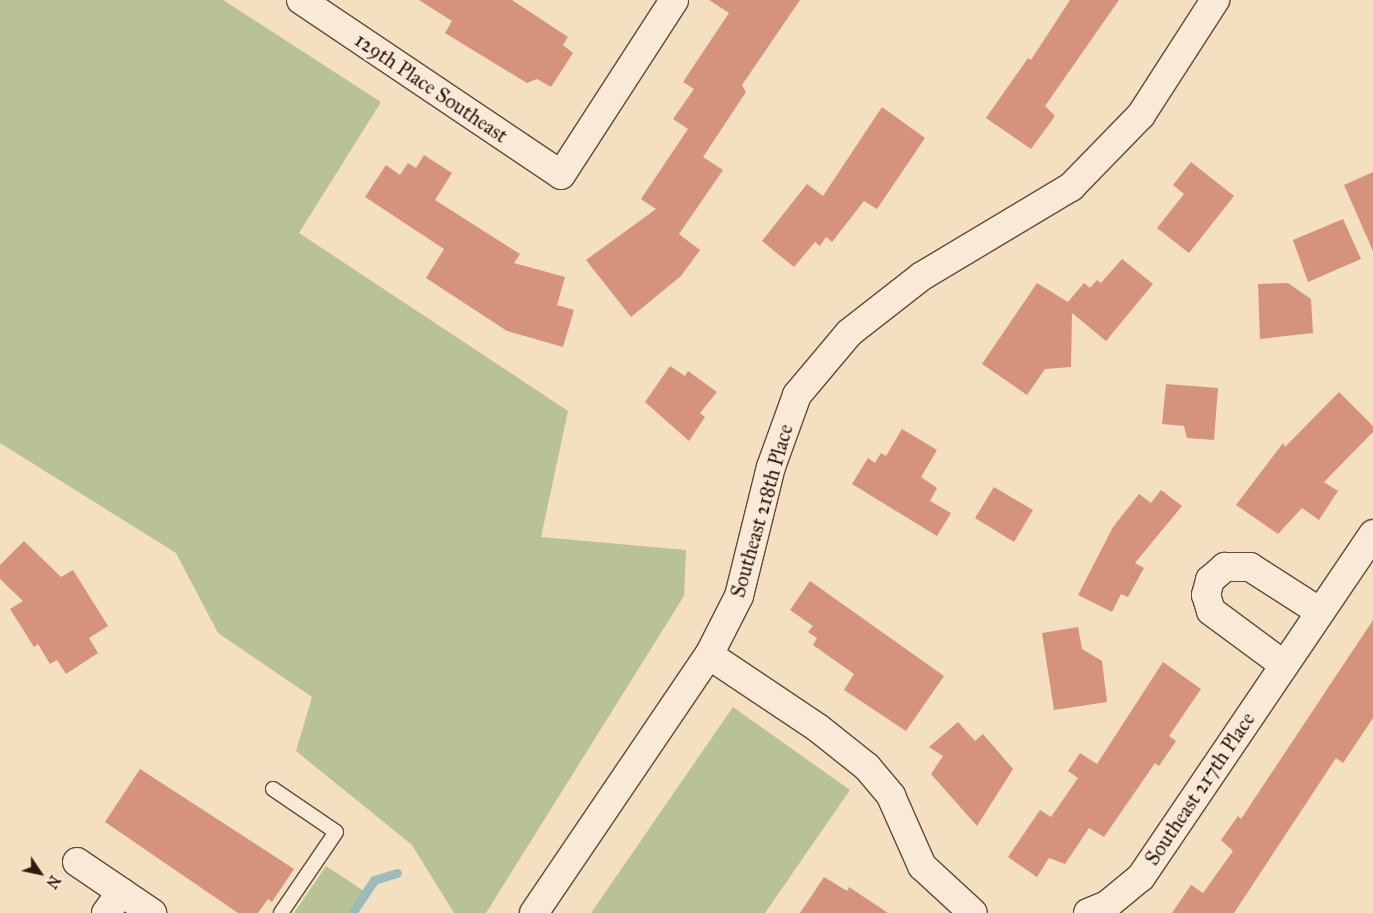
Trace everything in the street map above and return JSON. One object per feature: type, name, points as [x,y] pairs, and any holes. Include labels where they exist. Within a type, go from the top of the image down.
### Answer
[{"type":"street","name":"129th Place Southeast","points":[[301,0],[561,175],[674,0]]},
{"type":"street","name":"Southeast 218th Place","points":[[534,913],[709,656],[739,596],[771,467],[797,396],[849,333],[922,276],[1071,187],[1140,115],[1215,0]]},
{"type":"street","name":"Southeast 217th Place","points":[[1098,909],[1140,876],[1373,534]]},
{"type":"street","points":[[1284,665],[1211,611],[1206,595],[1210,580],[1225,567],[1250,567],[1320,612]]},
{"type":"street","points":[[709,656],[818,728],[867,767],[891,796],[922,866],[973,913]]},
{"type":"street","points":[[77,862],[114,902],[152,913]]},
{"type":"lane","points":[[273,789],[336,832],[280,913]]},
{"type":"green space","points":[[0,0],[223,0],[381,102],[299,233],[568,411],[541,537],[686,550],[684,596],[486,913],[454,913],[412,845],[296,751],[312,697],[218,633],[176,553],[0,443]]},
{"type":"green space","points":[[733,707],[850,790],[765,913],[591,913]]},
{"type":"green space","points":[[326,866],[364,891],[349,913],[294,913]]},
{"type":"building","points":[[419,0],[512,0],[568,37],[563,45],[573,53],[551,87],[537,79],[527,83],[445,33],[452,21]]},
{"type":"building","points":[[709,0],[800,0],[742,85],[746,92],[703,157],[723,170],[679,234],[700,250],[681,276],[631,317],[586,260],[656,209],[641,199],[688,129],[673,119],[694,89],[683,82],[729,13]]},
{"type":"building","points":[[1070,0],[1119,0],[1045,106],[1055,116],[1031,149],[986,118],[1028,58],[1031,60]]},
{"type":"building","points":[[882,107],[925,138],[877,209],[864,201],[832,242],[826,237],[820,246],[815,242],[794,267],[762,241],[807,184],[823,196]]},
{"type":"building","points":[[424,155],[452,173],[435,200],[520,254],[514,263],[565,277],[557,305],[574,310],[563,347],[507,331],[426,278],[444,249],[365,197],[386,165],[400,175],[408,163],[416,168]]},
{"type":"building","points":[[1191,162],[1234,196],[1189,253],[1157,228],[1184,194],[1173,185]]},
{"type":"building","points":[[1373,172],[1373,251],[1344,185]]},
{"type":"building","points":[[1343,219],[1361,259],[1308,282],[1293,240]]},
{"type":"building","points":[[1122,259],[1153,284],[1106,341],[1072,313],[1071,367],[1045,369],[1027,395],[982,364],[1037,283],[1068,302],[1084,283],[1090,288],[1097,280],[1101,283]]},
{"type":"building","points":[[1288,283],[1311,299],[1313,333],[1260,339],[1258,284]]},
{"type":"building","points":[[670,366],[685,376],[688,371],[717,392],[700,413],[705,417],[689,441],[645,402]]},
{"type":"building","points":[[1166,384],[1218,388],[1214,440],[1187,438],[1184,426],[1162,424]]},
{"type":"building","points":[[1339,392],[1373,426],[1373,432],[1324,482],[1338,491],[1319,520],[1302,508],[1278,534],[1236,505],[1283,443],[1285,447]]},
{"type":"building","points":[[902,429],[937,450],[921,477],[937,488],[930,501],[951,513],[937,536],[852,484],[868,458],[875,463],[881,453],[886,456]]},
{"type":"building","points":[[994,487],[1033,510],[1014,542],[975,518]]},
{"type":"building","points":[[1161,490],[1182,506],[1135,563],[1144,568],[1128,597],[1121,594],[1112,612],[1078,595],[1113,527],[1139,494],[1151,503]]},
{"type":"building","points":[[24,541],[61,577],[73,570],[108,626],[89,638],[98,653],[66,674],[57,660],[50,664],[38,644],[34,647],[10,609],[23,601],[0,579],[0,565]]},
{"type":"building","points":[[810,581],[944,676],[906,731],[844,690],[854,674],[813,645],[817,638],[808,632],[813,626],[790,610]]},
{"type":"building","points":[[1373,620],[1373,718],[1343,763],[1336,758],[1234,913],[1172,913],[1191,885],[1203,893],[1233,851],[1221,840],[1238,816],[1241,819]]},
{"type":"building","points":[[1078,627],[1082,649],[1102,661],[1107,702],[1054,710],[1042,633]]},
{"type":"building","points":[[1163,662],[1201,689],[1169,736],[1176,741],[1159,766],[1155,763],[1104,837],[1089,828],[1065,864],[1049,858],[1037,877],[1008,857],[1040,810],[1051,817],[1078,778],[1068,771],[1080,753],[1097,764]]},
{"type":"building","points":[[958,722],[975,741],[983,734],[1013,769],[977,826],[931,774],[943,756],[929,747]]},
{"type":"building","points":[[140,769],[294,869],[272,902],[268,899],[258,913],[238,913],[105,822]]},
{"type":"building","points":[[824,877],[847,891],[849,887],[888,913],[800,913]]},
{"type":"waterway","points":[[352,913],[374,880],[397,873]]}]
